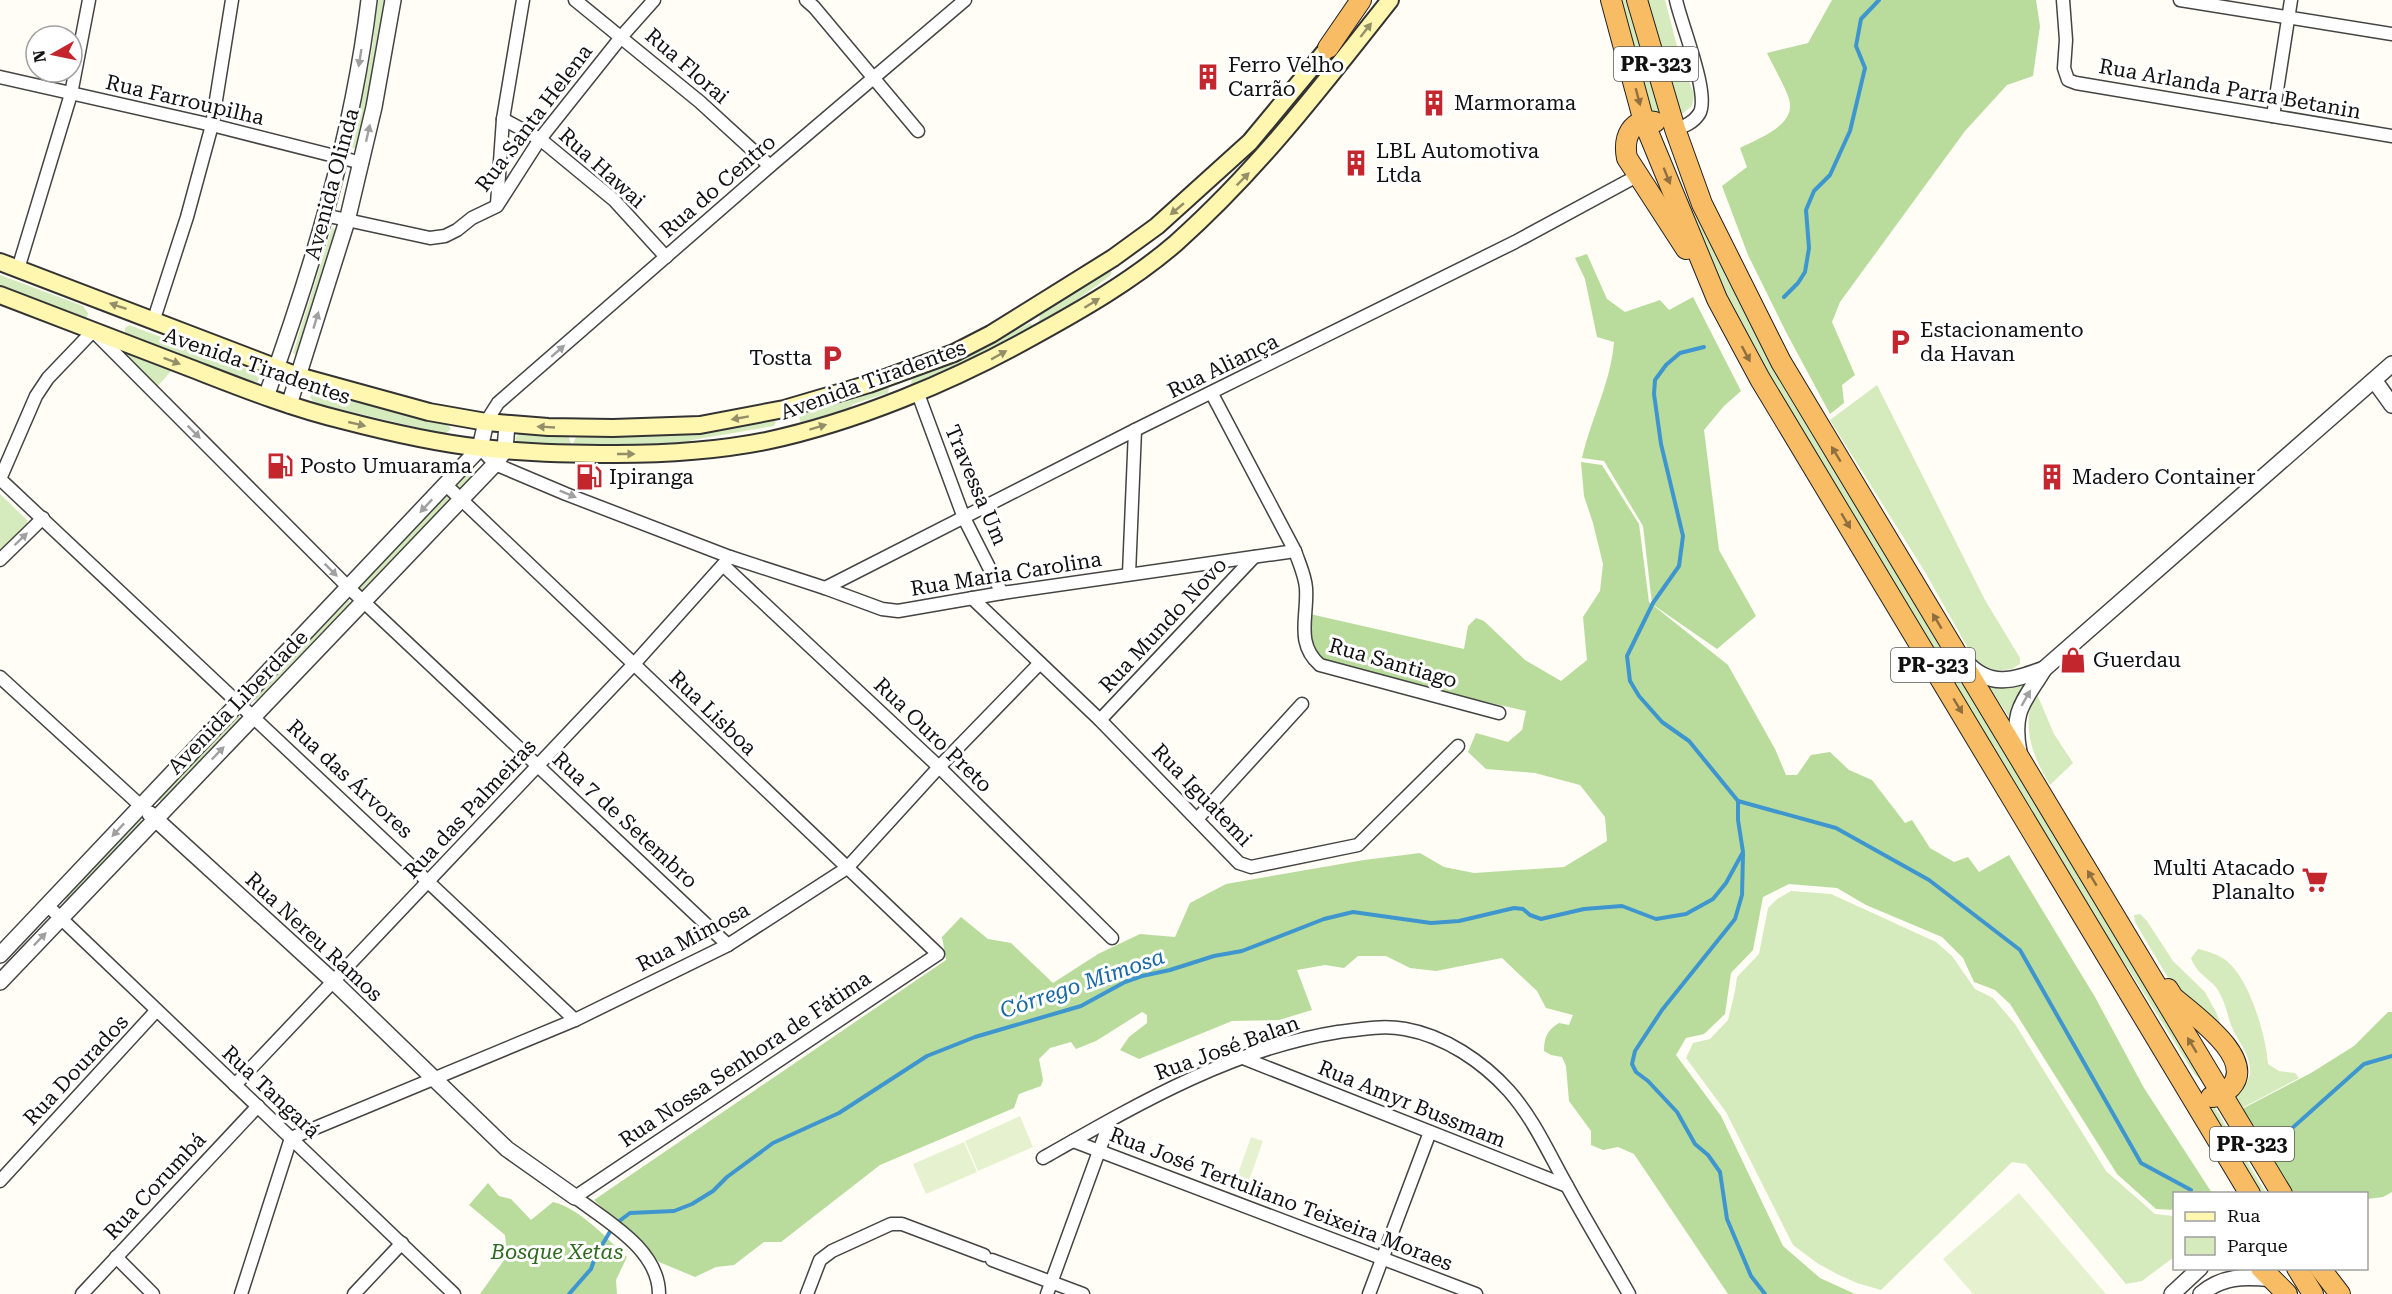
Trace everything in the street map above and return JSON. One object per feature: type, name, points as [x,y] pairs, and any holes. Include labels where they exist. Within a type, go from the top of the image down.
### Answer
[{"type":"highway","points":[[1328,48],[1353,0]]},
{"type":"highway","points":[[1328,48],[1361,0]]},
{"type":"highway","name":"PR-323","points":[[1611,0],[1660,125],[1717,299],[1766,389],[2171,1059],[2249,1192]]},
{"type":"highway","name":"PR-323","points":[[1636,0],[1660,125],[1781,362],[2281,1192]]},
{"type":"highway","points":[[1660,125],[1634,126],[1626,136],[1624,147],[1627,158],[1717,299]]},
{"type":"highway","points":[[2128,938],[2138,944],[2173,997],[2232,1052],[2237,1071],[2235,1082],[2222,1095],[2213,1098],[2199,1091],[2171,1059]]},
{"type":"highway","points":[[2298,1270],[2313,1294]]},
{"type":"highway","points":[[2321,1270],[2342,1294]]},
{"type":"highway","points":[[2329,1270],[2342,1294]]},
{"type":"highway","points":[[2266,1274],[2288,1294]]},
{"type":"main road","name":"Avenida Tiradentes","points":[[0,295],[289,405],[402,434],[480,448],[500,457],[716,450],[790,435],[827,424],[976,368],[1110,292],[1153,261],[1222,200],[1280,139],[1390,0]]},
{"type":"main road","name":"Avenida Tiradentes","points":[[0,262],[298,376],[429,412],[486,422],[572,428],[700,425],[784,409],[894,375],[954,353],[1030,311],[1113,258],[1157,226],[1224,167],[1265,125],[1328,48]]},
{"type":"main road","points":[[1265,125],[1280,139]]},
{"type":"main road","points":[[1030,311],[1042,332]]},
{"type":"main road","points":[[894,375],[910,394]]},
{"type":"main road","points":[[784,409],[790,435]]},
{"type":"street","points":[[18,269],[71,93],[88,0]]},
{"type":"street","points":[[154,319],[187,217],[212,125],[232,0]]},
{"type":"street","name":"Avenida Olinda","points":[[266,397],[324,215],[353,99],[369,0]]},
{"type":"street","name":"Avenida Olinda","points":[[289,405],[347,221],[362,163],[393,0]]},
{"type":"street","points":[[497,206],[503,119],[523,0]]},
{"type":"street","name":"Rua Florai","points":[[575,0],[622,36],[700,102],[770,166]]},
{"type":"street","name":"Rua Santa Helena","points":[[324,215],[430,238],[445,236],[472,218],[497,206],[540,139],[622,36],[654,0]]},
{"type":"street","points":[[806,0],[918,131]]},
{"type":"street","name":"Rua do Centro","points":[[486,422],[498,403],[965,0]]},
{"type":"street","points":[[1660,125],[1688,125],[1700,114],[1703,100],[1701,84],[1676,0]]},
{"type":"street","name":"Rua Arlanda Parra Betanin","points":[[2063,0],[2066,34],[2064,75],[2067,80],[2392,136]]},
{"type":"street","points":[[2180,0],[2392,34]]},
{"type":"street","points":[[2273,116],[2291,0]]},
{"type":"street","name":"Rua Farroupilha","points":[[0,77],[212,125],[362,163]]},
{"type":"street","name":"Rua Hawai","points":[[503,119],[540,139],[614,200],[666,258]]},
{"type":"street","name":"Rua Aliança","points":[[825,588],[1136,430],[1515,242],[1637,176]]},
{"type":"street","points":[[240,702],[0,479],[36,396],[48,378],[93,331],[349,588]]},
{"type":"street","points":[[2021,760],[2015,731],[2017,714],[2044,669],[2392,364]]},
{"type":"street","points":[[2374,380],[2392,405]]},
{"type":"street","name":"Travessa Um","points":[[910,394],[964,518],[1002,593]]},
{"type":"street","name":"Rua Santiago","points":[[1212,394],[1295,551],[1302,569],[1306,588],[1305,643],[1310,656],[1320,665],[1499,714]]},
{"type":"street","points":[[498,403],[507,424],[500,457]]},
{"type":"street","points":[[480,448],[486,422]]},
{"type":"street","points":[[1130,574],[1136,430]]},
{"type":"street","name":"Avenida Liberdade","points":[[0,955],[480,448]]},
{"type":"street","name":"Avenida Liberdade","points":[[0,982],[500,457]]},
{"type":"street","name":"Rua Maria Carolina","points":[[500,457],[566,494],[727,561],[825,588],[882,609],[898,611],[1002,593],[1295,551]]},
{"type":"street","name":"Rua Lisboa","points":[[446,485],[938,954]]},
{"type":"street","points":[[0,560],[43,519]]},
{"type":"street","name":"Rua Mundo Novo","points":[[1100,720],[1254,557]]},
{"type":"street","name":"Rua das Palmeiras","points":[[235,1085],[633,664],[727,561]]},
{"type":"street","name":"Rua Ouro Preto","points":[[727,561],[1112,938]]},
{"type":"street","name":"Rua 7 de Setembro","points":[[349,588],[728,945]]},
{"type":"street","name":"Rua Iguatemi","points":[[972,598],[1100,720],[1198,818],[1239,863],[1251,867],[1358,845],[1458,746]]},
{"type":"street","points":[[1954,649],[1972,669],[1990,679],[2018,678],[2044,669]]},
{"type":"street","name":"Rua Mimosa","points":[[291,1138],[575,1020],[728,945],[847,868],[939,767],[1040,663]]},
{"type":"street","name":"Rua Nereu Ramos","points":[[0,676],[333,981],[507,1149],[618,1230],[647,1259],[654,1270],[659,1294]]},
{"type":"street","name":"Rua das Árvores","points":[[240,702],[575,1020]]},
{"type":"street","points":[[1198,818],[1302,704]]},
{"type":"street","points":[[188,758],[201,771]]},
{"type":"street","name":"Rua Tangará","points":[[48,906],[454,1294]]},
{"type":"street","name":"Rua Nossa Senhora de Fátima","points":[[575,1197],[938,954]]},
{"type":"street","name":"Rua Dourados","points":[[0,1181],[156,1011]]},
{"type":"street","name":"Rua José Balan","points":[[1043,1158],[1162,1091],[1243,1058],[1318,1035],[1357,1029],[1386,1028],[1427,1035],[1465,1054],[1495,1077],[1525,1110],[1629,1294]]},
{"type":"street","name":"Rua Amyr Bussmam","points":[[1243,1058],[1567,1186]]},
{"type":"street","name":"Rua Corumbá","points":[[82,1294],[258,1106]]},
{"type":"street","points":[[1049,1288],[1110,1120]]},
{"type":"street","points":[[2212,1131],[2212,1140],[2240,1192]]},
{"type":"street","points":[[1369,1294],[1430,1132]]},
{"type":"street","points":[[241,1294],[291,1138]]},
{"type":"street","name":"Rua José Tertuliano Teixeira Moraes","points":[[1073,1141],[1476,1294]]},
{"type":"street","points":[[807,1294],[820,1260],[832,1251],[891,1224],[902,1224],[988,1258],[1049,1288],[1083,1294]]},
{"type":"street","points":[[354,1294],[402,1243]]},
{"type":"street","points":[[116,1257],[153,1294]]},
{"type":"street","points":[[2172,1294],[2199,1270]]},
{"type":"street","points":[[2200,1294],[2224,1279],[2266,1274]]},
{"type":"green space","points":[[378,0],[386,0],[360,149],[351,148],[372,49]]},
{"type":"green space","points":[[1620,0],[1629,0],[1660,111],[1657,114],[1652,113]]},
{"type":"green space","points":[[1643,0],[1665,0],[1677,46],[1694,95],[1692,106],[1678,117]]},
{"type":"green space","points":[[1832,0],[2036,0],[2040,26],[2033,76],[2007,85],[1965,131],[1840,302],[1832,322],[1855,375],[1842,385],[1844,403],[1830,414],[1748,255],[1722,186],[1747,167],[1740,148],[1780,126],[1789,112],[1790,104],[1787,94],[1767,53],[1808,43]]},
{"type":"green space","points":[[1660,138],[1664,142],[1693,212],[1770,356],[2205,1083],[2195,1075],[2128,968],[2094,920],[1761,365],[1722,292]]},
{"type":"green space","points":[[332,228],[340,230],[301,356],[293,353]]},
{"type":"green space","points":[[1587,254],[1607,299],[1625,312],[1660,300],[1669,310],[1693,297],[1741,391],[1724,406],[1704,430],[1719,550],[1756,616],[1717,649],[1652,604],[1643,526],[1604,461],[1582,458],[1609,372],[1614,342],[1597,337],[1585,279],[1575,258]]},
{"type":"green space","points":[[1108,271],[1112,272],[1110,276],[1046,322],[1039,321],[1040,315]]},
{"type":"green space","points":[[0,275],[83,306],[88,313],[87,318],[83,320],[0,289]]},
{"type":"green space","points":[[1030,323],[1034,326],[1034,331],[913,386],[911,384],[912,377],[971,352]]},
{"type":"green space","points":[[129,325],[252,371],[259,378],[257,383],[252,384],[125,334],[125,328]]},
{"type":"green space","points":[[121,348],[172,370],[157,387],[118,351]]},
{"type":"green space","points":[[1877,385],[1985,600],[2020,658],[2020,664],[2012,669],[1996,671],[1988,669],[1973,657],[1925,572],[1830,420]]},
{"type":"green space","points":[[885,386],[889,389],[888,393],[853,404],[845,413],[801,424],[799,417],[802,413]]},
{"type":"green space","points":[[317,393],[447,424],[451,429],[445,434],[314,403],[310,397]]},
{"type":"green space","points":[[774,420],[776,422],[774,426],[692,440],[682,445],[576,446],[573,444],[576,437],[681,434]]},
{"type":"green space","points":[[519,434],[569,437],[571,444],[570,446],[518,445],[515,438]]},
{"type":"green space","points":[[1581,462],[1602,465],[1639,524],[1649,602],[1728,665],[1775,749],[1786,775],[1797,775],[1811,755],[1830,752],[1849,770],[1872,780],[1905,823],[1912,820],[1930,848],[1954,862],[1968,857],[1979,872],[2009,855],[2095,997],[2144,1088],[2211,1192],[2173,1192],[2173,1210],[2156,1209],[2117,1174],[2010,1004],[1995,990],[1974,982],[1963,958],[1942,937],[1866,905],[1837,888],[1789,884],[1763,897],[1753,950],[1731,973],[1725,1014],[1704,1034],[1686,1038],[1676,1055],[1721,1116],[1783,1246],[1820,1278],[1855,1294],[1728,1294],[1634,1154],[1618,1147],[1603,1150],[1591,1145],[1591,1131],[1569,1101],[1566,1066],[1562,1057],[1544,1051],[1549,1032],[1559,1023],[1569,1025],[1573,1015],[1546,1008],[1537,991],[1502,958],[1436,971],[1410,968],[1386,956],[1358,956],[1344,968],[1325,965],[1297,970],[1312,1010],[1279,1020],[1232,1021],[1139,1059],[1120,1050],[1129,1037],[1147,1023],[1147,1015],[1142,1012],[1096,1041],[1076,1049],[1071,1042],[1050,1048],[1039,1059],[1043,1080],[1041,1086],[1019,1094],[1014,1108],[880,1165],[781,1242],[764,1242],[734,1265],[716,1267],[695,1277],[659,1262],[594,1200],[946,960],[942,937],[961,917],[988,939],[1011,943],[1053,983],[1098,954],[1140,934],[1175,937],[1190,903],[1226,884],[1364,860],[1420,853],[1444,867],[1474,873],[1564,867],[1607,841],[1605,817],[1580,785],[1535,773],[1486,769],[1468,752],[1476,733],[1508,742],[1522,730],[1526,711],[1421,687],[1321,658],[1313,642],[1310,626],[1310,614],[1464,649],[1468,626],[1476,618],[1484,621],[1525,660],[1561,681],[1587,660],[1583,617],[1600,591],[1603,564],[1584,496]]},
{"type":"green space","points":[[468,471],[473,473],[472,477],[367,592],[360,593],[358,588],[360,585]]},
{"type":"green space","points":[[0,494],[27,520],[28,526],[0,554]]},
{"type":"green space","points":[[349,600],[353,605],[258,703],[252,698]]},
{"type":"green space","points":[[2024,684],[2009,717],[1990,688]]},
{"type":"green space","points":[[2036,692],[2054,734],[2073,763],[2050,785],[2030,740],[2029,716]]},
{"type":"green space","points":[[238,716],[243,720],[162,803],[158,798]]},
{"type":"green space","points":[[140,819],[144,822],[69,901],[64,897]]},
{"type":"green space","points":[[1791,891],[1831,894],[1936,942],[1952,956],[1975,989],[1993,998],[2015,1024],[2106,1171],[2155,1214],[2173,1216],[2173,1258],[2142,1281],[2126,1284],[2026,1164],[2012,1162],[1881,1290],[1837,1274],[1817,1263],[1793,1245],[1726,1112],[1686,1058],[1693,1043],[1710,1039],[1728,1020],[1737,977],[1759,954],[1768,908],[1777,899]]},
{"type":"green space","points":[[2140,914],[2173,961],[2205,992],[2217,1014],[2222,1031],[2183,998],[2167,976],[2135,922],[2134,915]]},
{"type":"green space","points":[[2198,949],[2224,959],[2233,967],[2255,1007],[2264,1038],[2268,1064],[2279,1071],[2295,1073],[2299,1078],[2242,1108],[2235,1096],[2249,1076],[2250,1066],[2231,1025],[2223,1000],[2215,986],[2193,963],[2191,958]]},
{"type":"green space","points":[[2388,1012],[2392,1012],[2392,1192],[2383,1197],[2368,1199],[2368,1192],[2292,1192],[2242,1109],[2311,1073],[2354,1046]]},
{"type":"green space","points":[[2214,1106],[2265,1192],[2258,1192],[2208,1109]]},
{"type":"green space","points":[[1020,1116],[1033,1147],[978,1171],[965,1141]]},
{"type":"green space","points":[[1251,1137],[1263,1141],[1246,1189],[1234,1185]]},
{"type":"green space","points":[[964,1142],[977,1172],[926,1194],[913,1164]]},
{"type":"green space","name":"Bosque Xetas","points":[[488,1183],[499,1196],[511,1199],[531,1220],[553,1202],[573,1211],[593,1225],[627,1257],[616,1280],[617,1294],[480,1294],[507,1256],[505,1235],[469,1205]]},
{"type":"green space","points":[[2019,1193],[2106,1294],[1973,1294],[1943,1259]]},
{"type":"waterway","points":[[1784,297],[1805,272],[1809,248],[1806,210],[1814,191],[1830,175],[1850,131],[1865,68],[1856,46],[1861,19],[1879,0]]},
{"type":"waterway","name":"Córrego Mimosa","points":[[569,1294],[591,1269],[596,1255],[614,1225],[630,1213],[674,1211],[692,1204],[713,1191],[727,1177],[773,1143],[839,1113],[927,1056],[975,1037],[1081,1006],[1125,982],[1142,976],[1214,956],[1242,951],[1324,919],[1353,912],[1431,923],[1459,921],[1514,908],[1523,909],[1530,915],[1541,919],[1584,909],[1622,906],[1656,919],[1686,914],[1713,899],[1726,883],[1743,852],[1738,820],[1738,801],[1689,741],[1662,722],[1639,696],[1630,681],[1627,656],[1653,603],[1679,566],[1683,536],[1661,444],[1654,394],[1655,380],[1666,365],[1680,353],[1704,347]]},
{"type":"waterway","points":[[1738,801],[1836,828],[1929,880],[2020,950],[2141,1163],[2191,1190]]},
{"type":"waterway","points":[[1743,854],[1742,895],[1735,919],[1662,1010],[1635,1051],[1632,1064],[1636,1072],[1648,1081],[1677,1112],[1695,1144],[1708,1155],[1720,1172],[1727,1219],[1751,1276],[1765,1294]]},
{"type":"waterway","points":[[2280,1139],[2364,1064],[2392,1056]]},
{"type":"place","name":"Ferro Velho Carrão","points":[[1208,77]]},
{"type":"place","name":"Marmorama","points":[[1434,103]]},
{"type":"place","name":"LBL Automotiva Ltda","points":[[1356,163]]},
{"type":"place","name":"Estacionamento da Havan","points":[[1900,342]]},
{"type":"place","name":"Tostta","points":[[832,358]]},
{"type":"place","name":"Posto Umuarama","points":[[280,466]]},
{"type":"place","name":"Ipiranga","points":[[589,477]]},
{"type":"place","name":"Madero Container","points":[[2052,477]]},
{"type":"place","name":"Guerdau","points":[[2073,660]]},
{"type":"place","name":"Multi Atacado Planalto","points":[[2315,880]]}]
